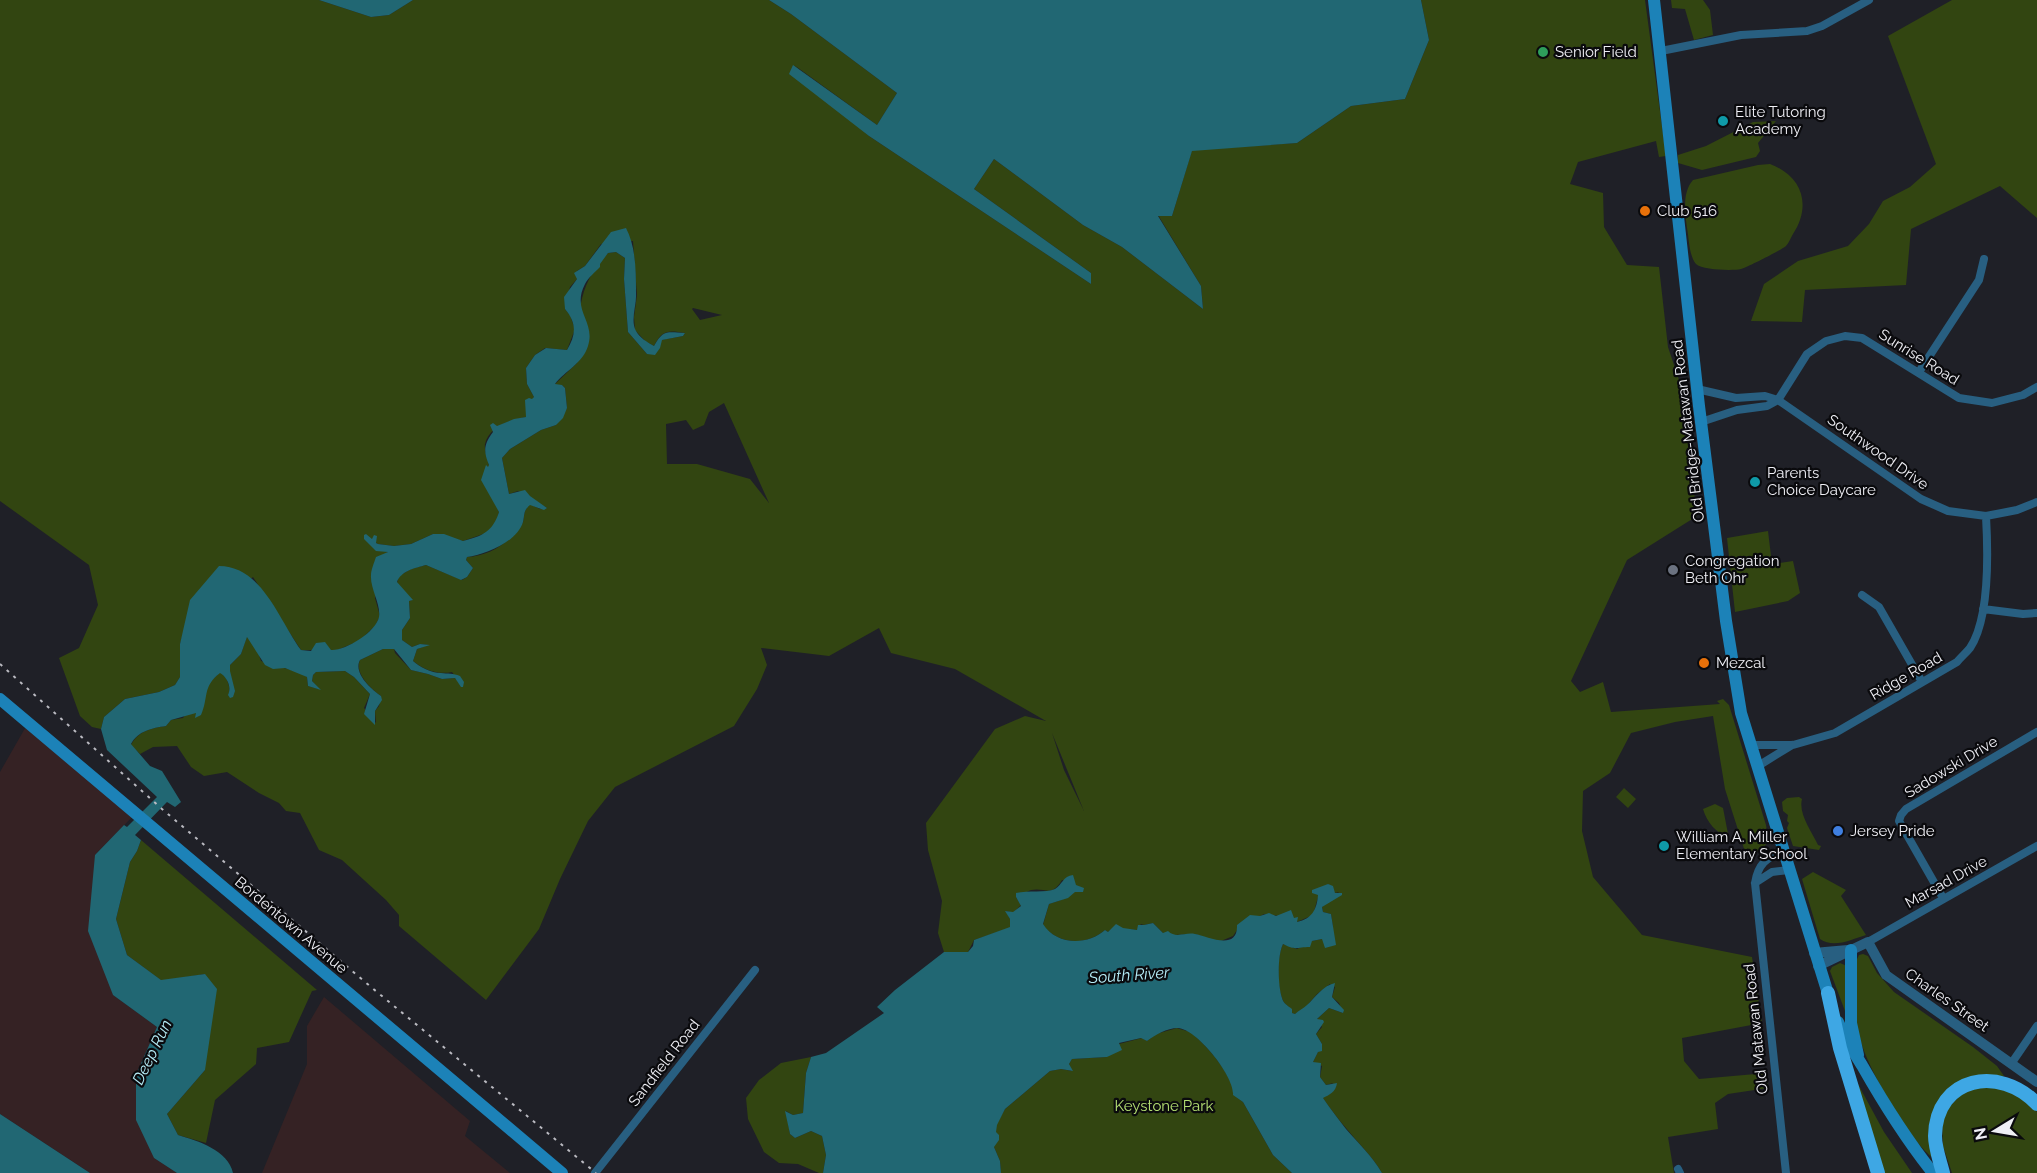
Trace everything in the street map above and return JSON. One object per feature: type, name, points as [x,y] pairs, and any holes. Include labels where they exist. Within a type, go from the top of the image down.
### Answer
[{"type":"highway","points":[[1827,993],[1840,1048],[1878,1173]]},
{"type":"highway","points":[[1943,1173],[1935,1137],[1937,1124],[1947,1100],[1960,1087],[1977,1081],[1995,1080],[2020,1090],[2037,1104]]},
{"type":"main road","name":"Old Bridge-Matawan Road","points":[[1654,0],[1701,422],[1726,621],[1741,713],[1816,960],[1848,1045],[1882,1102],[1933,1173]]},
{"type":"main road","name":"Bordentown Avenue","points":[[0,699],[562,1173]]},
{"type":"main road","points":[[1851,950],[1851,1023],[1859,1062]]},
{"type":"street","points":[[1661,51],[1741,35],[1807,31],[1822,26],[1869,0]]},
{"type":"street","points":[[1919,372],[1979,280],[1984,259]]},
{"type":"street","name":"Sunrise Road","points":[[1778,400],[1807,354],[1826,341],[1845,336],[1862,338],[1959,398],[1992,403],[2023,395],[2037,387]]},
{"type":"street","name":"Southwood Drive","points":[[1697,389],[1736,398],[1765,396],[1778,400],[1921,499],[1948,511],[1986,516],[2017,510],[2037,502]]},
{"type":"street","points":[[1736,398],[1737,410]]},
{"type":"street","points":[[1701,422],[1737,410],[1767,406],[1778,400]]},
{"type":"street","name":"Ridge Road","points":[[1758,766],[1793,745],[1835,733],[1957,662],[1971,647],[1979,627],[1986,589],[1986,516]]},
{"type":"street","points":[[1862,595],[1879,607],[1922,682]]},
{"type":"street","points":[[1983,609],[2023,614],[2037,613]]},
{"type":"street","name":"Sadowski Drive","points":[[1943,898],[1899,821],[1901,815],[1906,809],[2037,732]]},
{"type":"street","name":"Ridge Road","points":[[1750,745],[1793,745]]},
{"type":"street","name":"Marsad Drive","points":[[1868,942],[2037,846]]},
{"type":"street","points":[[1755,882],[1756,871],[1763,862],[1771,855],[1783,851]]},
{"type":"street","points":[[1755,882],[1772,872],[1789,870]]},
{"type":"street","name":"Old Matawan Road","points":[[1755,882],[1786,1173]]},
{"type":"street","points":[[1816,960],[1851,950],[1868,942]]},
{"type":"street","name":"Charles Street","points":[[1868,942],[1886,975],[2037,1082]]},
{"type":"street","name":"Sandfield Road","points":[[595,1173],[755,970]]},
{"type":"street","points":[[2011,1064],[2037,1026]]},
{"type":"shaded area","points":[[28,723],[136,813],[95,855],[113,995],[157,1027],[136,1075],[154,1158],[177,1173],[90,1173],[0,1114],[0,772]]},
{"type":"shaded area","points":[[324,997],[470,1121],[465,1136],[510,1173],[262,1173],[307,1064],[307,1026]]},
{"type":"green space","points":[[0,0],[319,0],[371,17],[389,15],[413,0],[769,0],[897,93],[877,125],[794,65],[869,136],[1091,284],[1091,273],[974,189],[994,159],[1083,225],[1122,247],[1203,309],[1201,286],[1158,215],[1172,216],[1192,150],[1297,143],[1351,106],[1405,99],[1429,40],[1421,0],[1645,0],[1666,156],[1659,157],[1656,141],[1578,162],[1570,184],[1603,193],[1604,227],[1627,265],[1659,267],[1668,347],[1681,386],[1697,516],[1627,560],[1571,681],[1580,692],[1603,682],[1611,712],[1720,704],[1717,701],[1723,699],[1729,705],[1766,825],[1767,842],[1762,849],[1746,855],[1725,789],[1713,716],[1675,722],[1631,733],[1610,773],[1583,791],[1582,831],[1593,877],[1642,935],[1752,957],[1762,1023],[1682,1038],[1684,1061],[1699,1079],[1767,1073],[1768,1088],[1728,1094],[1715,1103],[1718,1129],[1668,1137],[1674,1173],[1382,1173],[1322,1097],[1333,1083],[1326,1085],[1320,1077],[1322,1066],[1313,1062],[1322,1044],[1316,1034],[1322,1027],[1316,1020],[1329,1008],[1343,1013],[1339,1003],[1332,997],[1335,987],[1330,984],[1305,1008],[1295,1014],[1291,1013],[1291,1009],[1283,1001],[1280,992],[1279,963],[1283,944],[1297,949],[1312,941],[1322,939],[1333,927],[1331,914],[1323,912],[1322,907],[1339,892],[1335,893],[1328,884],[1319,894],[1313,915],[1297,922],[1294,918],[1264,914],[1237,930],[1233,936],[1221,941],[1195,934],[1163,933],[1153,923],[1141,924],[1137,930],[1113,928],[1090,939],[1072,941],[1056,936],[1043,925],[1049,904],[1066,898],[1076,885],[1062,880],[1055,889],[1031,890],[1016,897],[1021,905],[1013,913],[1006,911],[1010,919],[1010,928],[974,940],[968,952],[944,952],[938,933],[942,901],[928,850],[926,823],[995,729],[1025,716],[1046,721],[955,669],[891,653],[879,628],[829,656],[761,648],[767,665],[757,689],[734,726],[615,787],[588,821],[539,929],[486,1000],[399,926],[399,915],[342,860],[319,850],[300,813],[286,811],[279,803],[227,772],[204,776],[191,767],[177,746],[153,747],[140,754],[131,745],[137,736],[151,729],[166,726],[171,720],[183,718],[220,672],[227,680],[230,698],[230,665],[241,654],[247,636],[261,661],[301,673],[307,677],[308,686],[319,689],[312,681],[316,672],[345,671],[354,677],[370,694],[364,708],[376,723],[375,711],[379,706],[381,696],[364,680],[359,665],[360,660],[383,649],[394,649],[411,670],[442,679],[455,678],[463,687],[452,672],[431,671],[413,661],[417,649],[428,645],[420,644],[412,647],[402,640],[402,630],[410,618],[409,601],[412,600],[397,583],[399,576],[411,569],[426,565],[462,580],[473,568],[466,560],[467,557],[488,552],[507,541],[522,524],[525,511],[530,504],[540,509],[547,508],[518,491],[509,494],[502,458],[510,449],[541,430],[556,425],[567,408],[565,388],[562,385],[554,385],[577,363],[579,317],[584,291],[597,266],[608,253],[616,252],[625,258],[624,279],[628,332],[647,354],[661,340],[683,336],[685,333],[666,332],[654,346],[645,341],[635,330],[637,295],[633,241],[601,244],[585,266],[577,271],[577,279],[570,287],[565,309],[575,329],[567,350],[545,348],[535,355],[526,368],[527,384],[534,397],[526,417],[501,425],[487,438],[485,450],[499,512],[496,524],[489,532],[463,541],[433,534],[411,544],[394,546],[378,544],[364,535],[388,553],[375,598],[380,616],[375,626],[359,641],[337,650],[301,650],[253,577],[184,631],[180,644],[180,677],[175,685],[159,692],[125,699],[104,717],[101,729],[92,727],[80,716],[59,658],[79,648],[98,605],[89,565],[0,501]],"holes":[[[693,308],[722,315],[700,320]],[[724,403],[769,503],[750,479],[697,464],[667,464],[666,424],[686,420],[693,430],[704,425],[709,412]],[[1052,733],[1084,811],[1064,770]]]},
{"type":"green space","points":[[1671,0],[1703,0],[1710,10],[1713,35],[1694,40],[1685,9],[1672,8]]},
{"type":"green space","points":[[1952,0],[2037,0],[2037,218],[2000,186],[1911,229],[1906,285],[1805,290],[1802,322],[1751,321],[1764,284],[1798,261],[1848,246],[1869,224],[1883,201],[1910,187],[1936,164],[1888,36]]},
{"type":"green space","points":[[1776,121],[1758,143],[1760,151],[1756,157],[1702,170],[1678,163],[1678,155],[1706,146],[1753,122]]},
{"type":"green space","points":[[1770,164],[1790,176],[1801,193],[1803,202],[1799,223],[1787,245],[1741,269],[1711,269],[1696,264],[1691,252],[1685,209],[1687,190],[1693,180]]},
{"type":"green space","points":[[1768,531],[1772,564],[1793,561],[1800,593],[1788,601],[1735,612],[1727,538]]},
{"type":"green space","points":[[1624,788],[1636,799],[1628,808],[1616,797]]},
{"type":"green space","points":[[1787,798],[1802,799],[1802,811],[1806,823],[1818,845],[1821,846],[1819,850],[1793,846],[1787,828],[1788,815],[1783,811],[1782,802]]},
{"type":"green space","points":[[1715,804],[1723,808],[1729,839],[1713,827],[1703,809]]},
{"type":"green space","points":[[141,840],[317,990],[312,991],[289,1042],[257,1048],[256,1064],[215,1100],[206,1143],[178,1135],[167,1114],[205,1070],[205,974],[162,981],[127,955],[116,919],[130,862]]},
{"type":"green space","points":[[1813,872],[1846,890],[1841,896],[1866,935],[1837,943],[1820,939],[1802,879]]},
{"type":"green space","points":[[1859,955],[1868,956],[1877,973],[1894,992],[1973,1047],[1997,1066],[2004,1076],[1964,1080],[1951,1089],[1933,1158],[1911,1134],[1887,1097],[1860,1040],[1856,1010],[1856,961]]},
{"type":"green space","points":[[1840,963],[1847,966],[1845,1011],[1830,971],[1832,967]]},
{"type":"green space","name":"Keystone Park","points":[[1177,1028],[1191,1033],[1218,1061],[1230,1080],[1234,1095],[1243,1102],[1273,1155],[1292,1173],[1001,1173],[1000,1161],[994,1147],[996,1125],[1005,1109],[1050,1071],[1061,1069],[1072,1071],[1069,1064],[1072,1059],[1107,1057],[1119,1044],[1142,1038],[1147,1041],[1156,1034]]},
{"type":"green space","points":[[811,1057],[806,1073],[803,1113],[793,1115],[786,1111],[790,1134],[795,1138],[811,1131],[822,1136],[826,1155],[823,1173],[798,1164],[779,1163],[764,1152],[748,1119],[746,1098],[759,1080],[781,1063]]},
{"type":"green space","points":[[1855,1084],[1858,1084],[1884,1132],[1912,1173],[1881,1173]]},
{"type":"green space","points":[[1985,1085],[2020,1094],[2037,1112],[2037,1173],[1952,1173],[1943,1146],[1942,1122],[1949,1107],[1966,1090]]},
{"type":"water","points":[[319,0],[413,0],[389,15],[371,17]]},
{"type":"water","points":[[769,0],[1421,0],[1429,40],[1405,99],[1351,106],[1297,143],[1192,151],[1172,216],[1158,216],[1201,286],[1203,309],[1122,247],[1083,225],[994,159],[974,189],[1091,273],[1091,284],[869,136],[789,74],[793,65],[877,125],[897,93]]},
{"type":"water","name":"Deep Run","points":[[626,228],[635,260],[634,327],[636,331],[654,346],[663,334],[685,333],[683,336],[662,340],[655,355],[647,354],[628,332],[624,279],[625,258],[616,252],[608,253],[600,267],[586,282],[581,293],[582,309],[590,337],[586,352],[555,384],[565,388],[567,408],[563,418],[556,425],[541,430],[510,449],[502,458],[509,494],[525,490],[547,508],[544,510],[530,505],[525,511],[520,529],[514,536],[500,546],[482,554],[467,557],[466,560],[473,568],[467,577],[461,580],[426,565],[405,573],[397,582],[413,600],[409,601],[410,618],[402,630],[402,640],[412,647],[420,644],[430,645],[417,649],[413,661],[430,671],[460,676],[464,682],[463,687],[455,678],[442,679],[411,670],[394,649],[383,649],[360,660],[358,665],[364,680],[381,696],[382,700],[375,711],[375,725],[364,714],[370,694],[354,677],[345,671],[316,672],[312,681],[321,690],[308,686],[307,677],[285,668],[273,669],[265,665],[247,637],[241,654],[230,665],[235,691],[233,697],[230,698],[228,695],[228,682],[220,673],[208,688],[201,715],[195,718],[196,713],[171,720],[166,726],[141,733],[131,744],[150,766],[162,771],[181,802],[175,807],[167,802],[135,835],[141,840],[130,862],[116,919],[127,955],[161,980],[205,974],[217,989],[205,1070],[167,1114],[178,1135],[219,1152],[230,1165],[233,1173],[177,1173],[154,1158],[136,1120],[136,1075],[157,1027],[113,995],[88,931],[95,855],[124,825],[127,827],[157,797],[107,750],[101,729],[104,717],[125,699],[159,692],[175,685],[180,677],[180,644],[190,600],[219,566],[234,568],[247,575],[258,585],[301,650],[311,651],[316,643],[325,642],[331,650],[359,640],[372,629],[379,617],[371,573],[376,557],[388,552],[376,551],[364,539],[364,535],[372,539],[374,535],[377,536],[376,543],[378,544],[394,546],[411,544],[433,534],[444,534],[463,541],[486,532],[494,524],[499,512],[481,480],[486,465],[488,467],[489,465],[485,452],[486,444],[493,432],[490,425],[493,423],[497,426],[526,417],[525,400],[534,397],[527,384],[526,368],[535,355],[546,348],[567,350],[572,339],[574,329],[572,319],[565,309],[564,297],[577,279],[574,273],[585,266],[611,232]]},
{"type":"water","name":"South River","points":[[1073,875],[1076,885],[1084,888],[1083,892],[1075,892],[1068,898],[1049,904],[1043,924],[1056,936],[1072,941],[1090,939],[1105,930],[1108,932],[1116,924],[1123,928],[1137,930],[1138,925],[1153,923],[1163,933],[1168,931],[1177,935],[1195,934],[1227,940],[1233,938],[1237,925],[1250,915],[1260,916],[1269,913],[1276,916],[1291,910],[1294,918],[1298,917],[1297,922],[1310,916],[1315,909],[1318,895],[1312,893],[1312,890],[1328,884],[1333,886],[1335,893],[1342,893],[1322,907],[1323,912],[1331,914],[1336,945],[1325,948],[1322,939],[1312,941],[1310,947],[1294,948],[1283,944],[1279,963],[1281,993],[1283,1001],[1295,1014],[1323,989],[1335,983],[1332,997],[1344,1010],[1343,1013],[1329,1008],[1317,1019],[1324,1022],[1316,1034],[1322,1044],[1322,1051],[1318,1052],[1313,1062],[1321,1063],[1320,1077],[1326,1085],[1337,1083],[1334,1091],[1323,1098],[1382,1173],[1292,1173],[1273,1155],[1243,1102],[1233,1095],[1228,1077],[1213,1055],[1195,1036],[1186,1030],[1174,1028],[1157,1034],[1147,1041],[1141,1038],[1119,1043],[1122,1050],[1107,1057],[1072,1059],[1069,1064],[1073,1071],[1061,1069],[1050,1071],[1005,1109],[997,1125],[996,1132],[999,1140],[994,1147],[1000,1161],[1001,1173],[823,1173],[826,1155],[822,1136],[811,1131],[795,1138],[790,1134],[785,1111],[793,1115],[803,1113],[806,1073],[811,1057],[826,1053],[884,1013],[877,1007],[944,952],[968,952],[974,940],[1010,927],[1010,919],[1005,911],[1013,912],[1021,906],[1016,893],[1055,889],[1067,877]]},
{"type":"water","points":[[0,1114],[90,1173],[0,1173]]},
{"type":"railway","points":[[0,664],[162,809],[371,987],[596,1173]]},
{"type":"place","name":"Senior Field","points":[[1543,52]]},
{"type":"place","name":"Elite Tutoring Academy","points":[[1723,121]]},
{"type":"place","name":"Club 516","points":[[1645,211]]},
{"type":"place","name":"Parents Choice Daycare","points":[[1755,482]]},
{"type":"place","name":"Congregation Beth Ohr","points":[[1673,570]]},
{"type":"place","name":"Mezcal","points":[[1704,663]]},
{"type":"place","name":"Jersey Pride","points":[[1838,831]]},
{"type":"place","name":"William A. Miller Elementary School","points":[[1664,846]]}]
